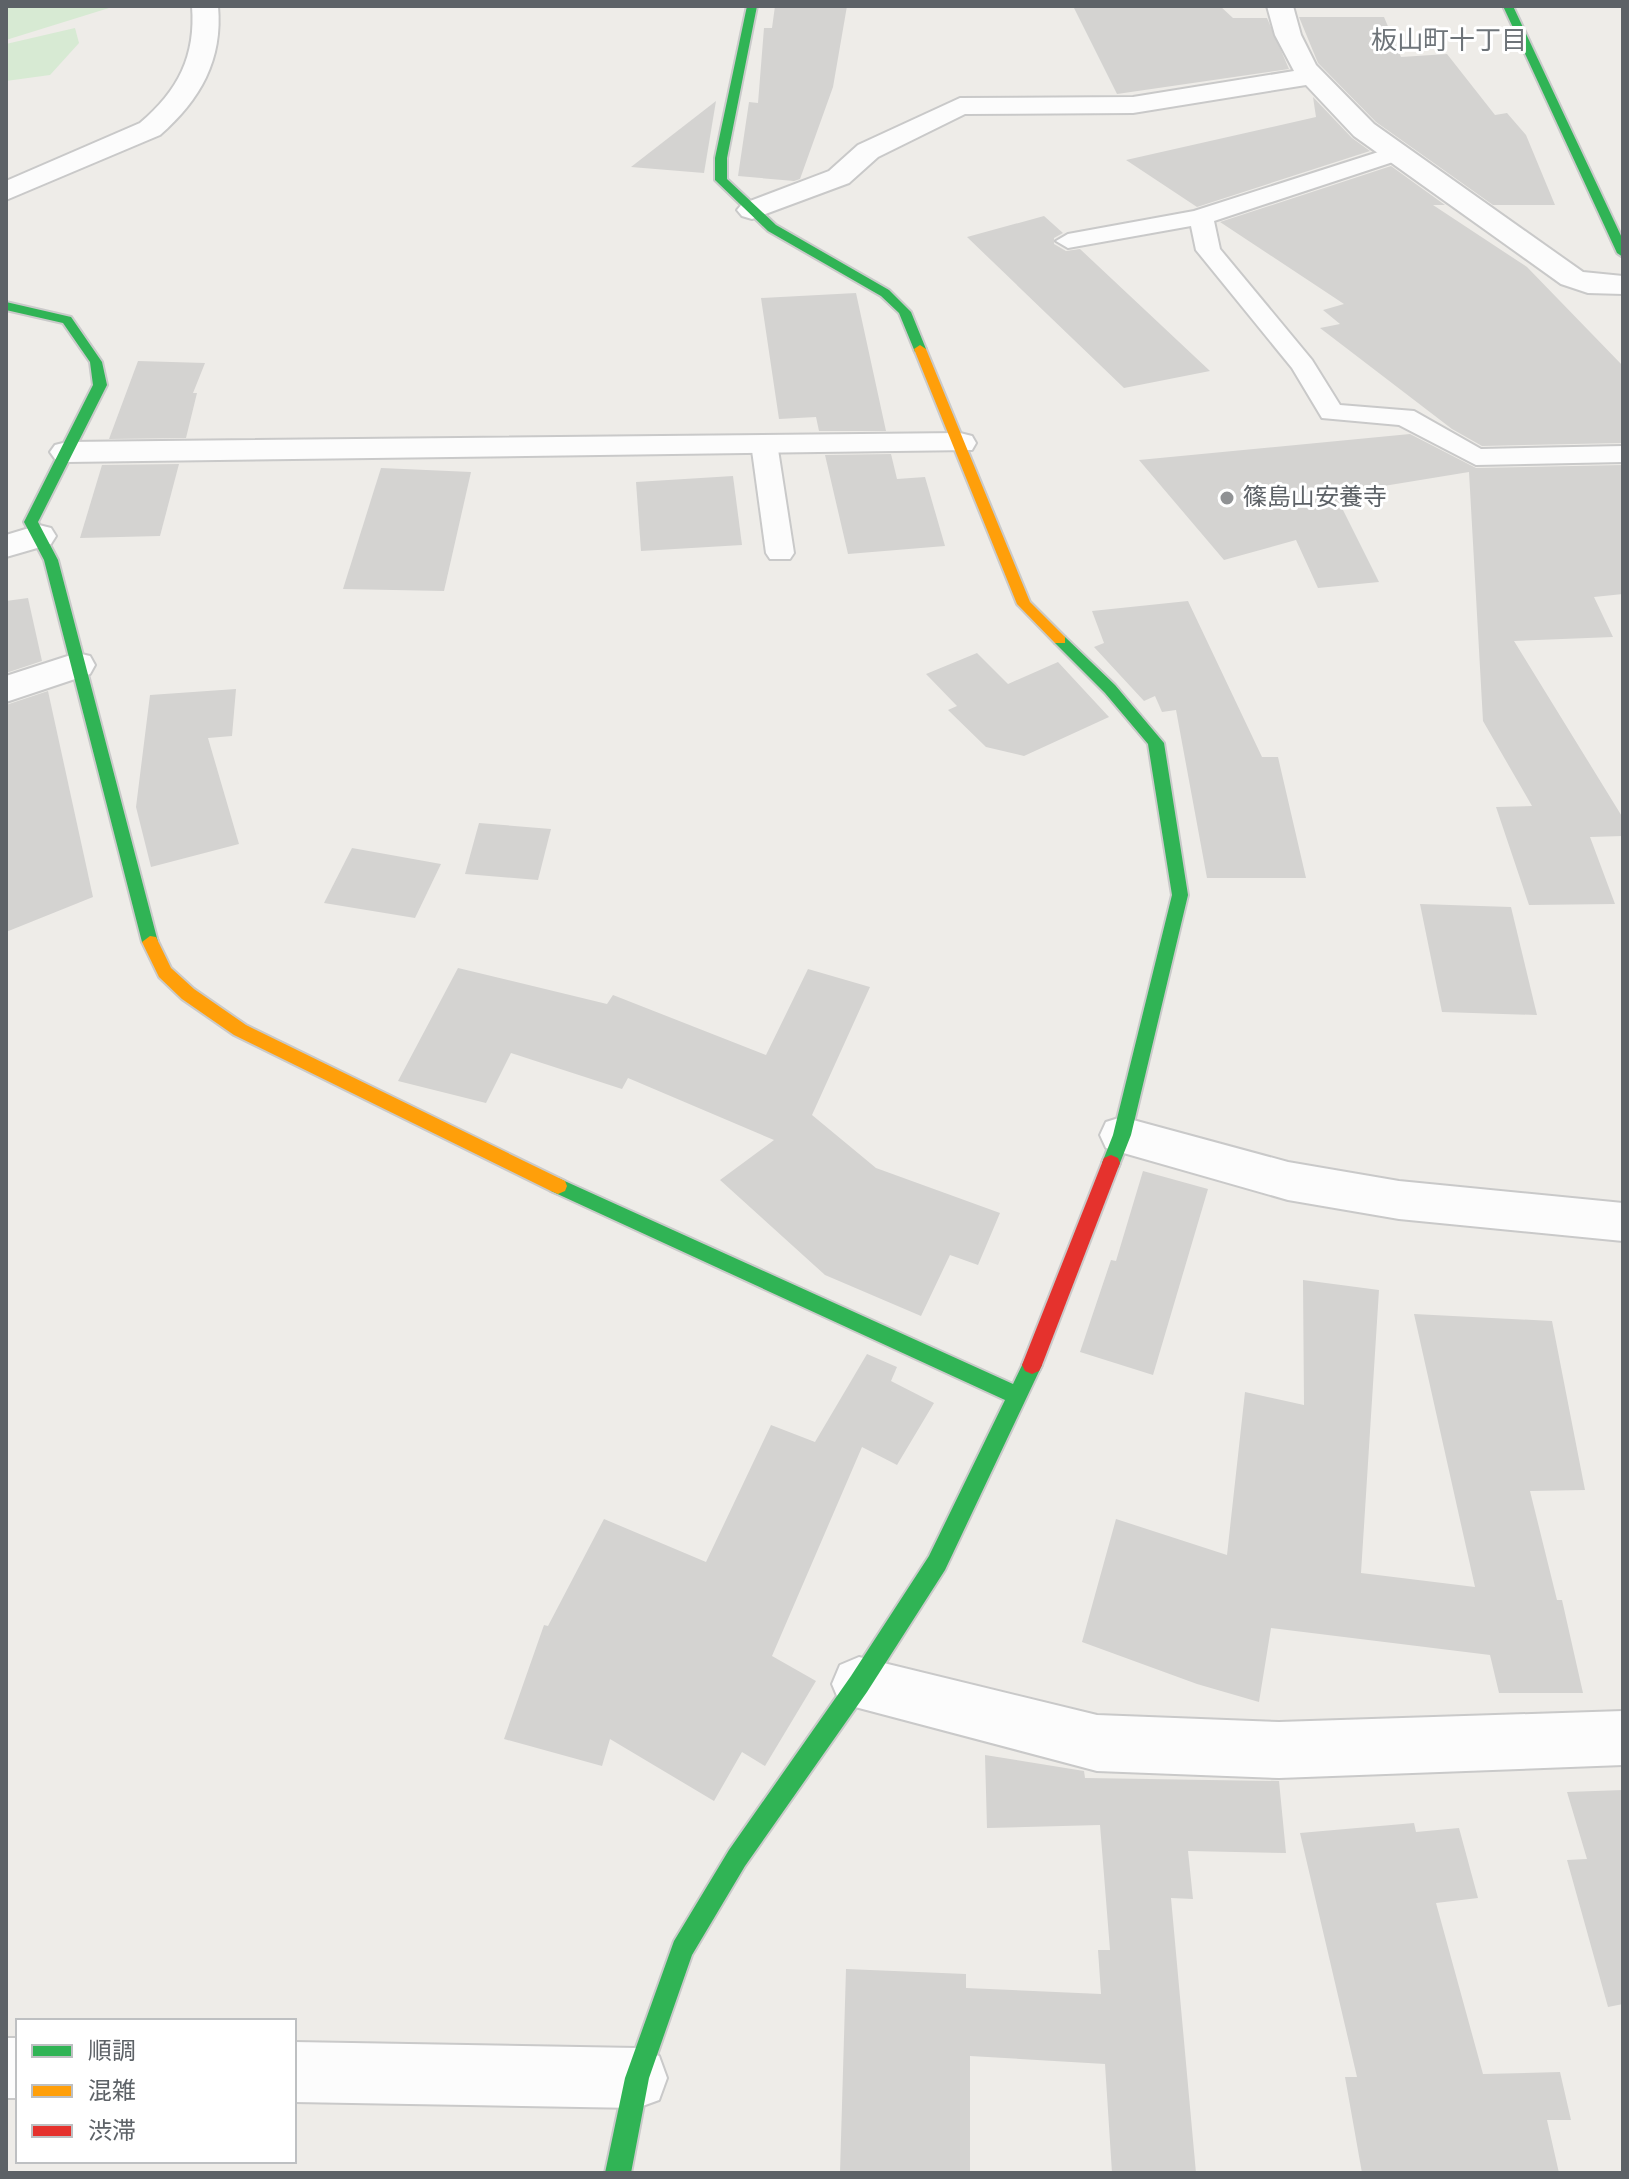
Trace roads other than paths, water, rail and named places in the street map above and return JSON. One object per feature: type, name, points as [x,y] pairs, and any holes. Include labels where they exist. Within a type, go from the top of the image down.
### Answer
[{"type":"street","points":[[6,191],[74,159],[150,129],[165,117],[195,75],[205,53],[209,32],[205,6]]},
{"type":"street","points":[[618,2173],[637,2078],[682,1949],[737,1858],[859,1684],[937,1563],[1019,1397],[1122,1135],[1180,895],[1156,743],[1110,689],[1024,604],[905,312],[896,301],[798,245],[752,210],[721,180],[721,158],[752,6]]},
{"type":"street","points":[[1280,6],[1288,35],[1311,76],[1364,130],[1572,278],[1588,284],[1623,285]]},
{"type":"street","points":[[1508,6],[1623,253]]},
{"type":"street","points":[[752,210],[839,177],[868,151],[960,106],[1133,105],[1311,76]]},
{"type":"street","points":[[6,306],[67,320],[96,362],[100,385],[31,522],[51,560],[144,931],[165,972],[188,994],[240,1030],[471,1146],[1019,1397]]},
{"type":"street","points":[[67,452],[960,443]]},
{"type":"street","points":[[6,546],[39,536]]},
{"type":"street","points":[[6,689],[77,665]]},
{"type":"street","points":[[1122,1135],[1288,1181],[1399,1200],[1623,1222]]},
{"type":"street","points":[[859,1684],[1097,1743],[1279,1750],[1623,1738]]},
{"type":"street","points":[[296,2072],[637,2078]]},
{"type":"lane","points":[[1068,241],[1140,231],[1201,217],[1394,154]]},
{"type":"lane","points":[[1201,217],[1208,250],[1303,365],[1331,412],[1405,417],[1476,457],[1623,454]]},
{"type":"lane","points":[[764,443],[780,553]]},
{"type":"place","name":"篠島山安養寺","points":[[1227,498]]},
{"type":"district","name":"板山町十丁目","points":[[1449,41]]}]
